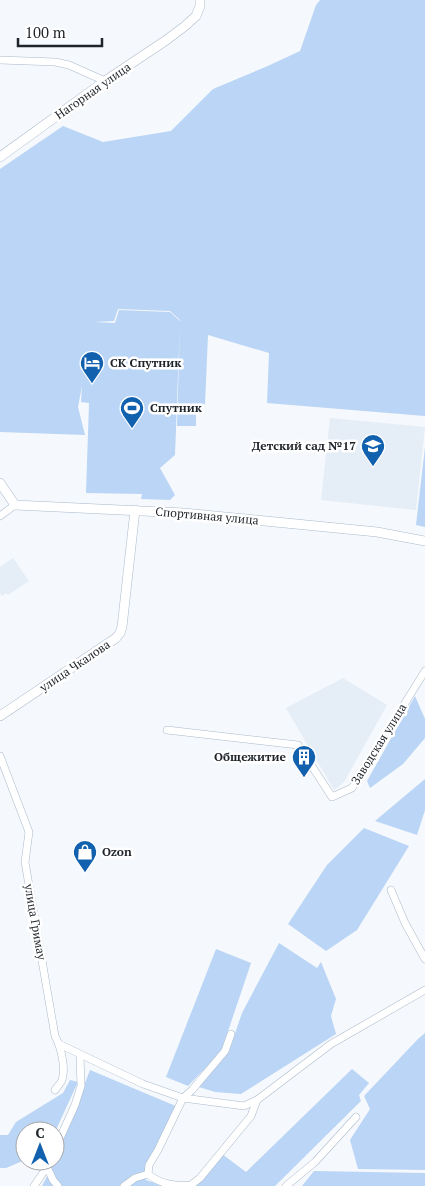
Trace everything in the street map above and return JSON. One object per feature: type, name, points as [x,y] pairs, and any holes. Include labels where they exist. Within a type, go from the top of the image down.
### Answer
[{"type":"main road","name":"Нагорная улица","points":[[0,157],[105,80],[166,41],[196,16],[200,0]]},
{"type":"main road","points":[[0,483],[16,505]]},
{"type":"main road","name":"Спортивная улица","points":[[16,505],[184,513],[368,531],[425,541]]},
{"type":"main road","name":"улица Чкалова","points":[[0,716],[116,638],[120,633],[135,510]]},
{"type":"street","points":[[0,60],[55,62],[69,65],[105,80]]},
{"type":"street","points":[[0,516],[16,505]]},
{"type":"street","name":"Заводская улица","points":[[167,730],[298,745],[332,797],[352,788],[425,671]]},
{"type":"street","name":"улица Гримау","points":[[0,756],[29,832],[25,862],[55,1036],[59,1044],[63,1066],[62,1080],[55,1090]]},
{"type":"street","points":[[391,890],[405,923],[425,959]]},
{"type":"street","points":[[59,1044],[143,1084],[183,1098],[244,1106],[257,1100],[332,1044],[425,990]]},
{"type":"street","points":[[148,1174],[149,1165],[183,1098],[225,1051],[231,1034]]},
{"type":"street","points":[[65,1128],[76,1105],[81,1086],[80,1055]]},
{"type":"street","points":[[148,1174],[154,1179],[168,1184],[192,1185],[200,1178],[251,1116],[257,1100]]},
{"type":"street","points":[[286,1186],[315,1162],[356,1117]]},
{"type":"street","points":[[34,1186],[44,1171]]},
{"type":"street","points":[[50,1171],[53,1180],[58,1186]]},
{"type":"street","points":[[124,1186],[135,1178],[148,1174]]},
{"type":"shaded area","points":[[320,0],[425,0],[425,416],[267,403],[269,353],[208,335],[205,404],[196,408],[196,426],[177,426],[180,324],[175,455],[160,468],[175,495],[170,500],[141,499],[142,494],[86,493],[89,403],[81,402],[82,386],[78,407],[85,435],[0,432],[0,169],[63,126],[103,142],[171,131],[213,89],[300,51],[316,5]],"holes":[[[118,309],[170,311],[180,321],[170,312],[119,310],[115,323],[94,322],[114,321]]]},
{"type":"shaded area","name":"Детский сад №17","points":[[330,418],[425,427],[416,510],[321,500]]},
{"type":"shaded area","points":[[425,447],[425,527],[416,525]]},
{"type":"shaded area","points":[[13,558],[29,581],[8,595],[6,593],[2,596],[0,593],[0,567]]},
{"type":"shaded area","points":[[343,678],[387,705],[344,782],[334,790],[286,708]]},
{"type":"shaded area","points":[[415,696],[425,719],[425,738],[403,764],[370,788],[367,781]]},
{"type":"shaded area","points":[[425,779],[425,810],[417,835],[375,821]]},
{"type":"shaded area","points":[[364,828],[409,846],[357,930],[326,951],[288,924],[327,865]]},
{"type":"shaded area","points":[[279,943],[317,968],[321,962],[336,999],[331,1016],[336,1034],[241,1094],[215,1092],[199,1087],[229,1051],[242,1013]]},
{"type":"shaded area","points":[[216,949],[251,963],[221,1052],[188,1086],[166,1077]]},
{"type":"shaded area","points":[[425,1033],[425,1170],[358,1169],[350,1140],[370,1109],[364,1096]]},
{"type":"shaded area","points":[[352,1069],[369,1083],[359,1095],[361,1101],[275,1186],[194,1186],[222,1154],[246,1172]]},
{"type":"shaded area","points":[[90,1070],[178,1107],[145,1168],[146,1180],[164,1186],[42,1186],[50,1171],[65,1171],[65,1135]]},
{"type":"shaded area","points":[[70,1080],[78,1082],[60,1121],[18,1121],[63,1093]]},
{"type":"shaded area","points":[[15,1124],[15,1164],[0,1168],[0,1135],[8,1135]]},
{"type":"shaded area","points":[[314,1171],[425,1173],[425,1186],[302,1186]]},
{"type":"place","name":"СК Спутник","points":[[92,384]]},
{"type":"place","name":"Спутник","points":[[132,429]]},
{"type":"place","name":"Детский сад №17","points":[[373,467]]},
{"type":"place","name":"Общежитие","points":[[304,778]]},
{"type":"place","name":"Ozon","points":[[85,873]]}]
